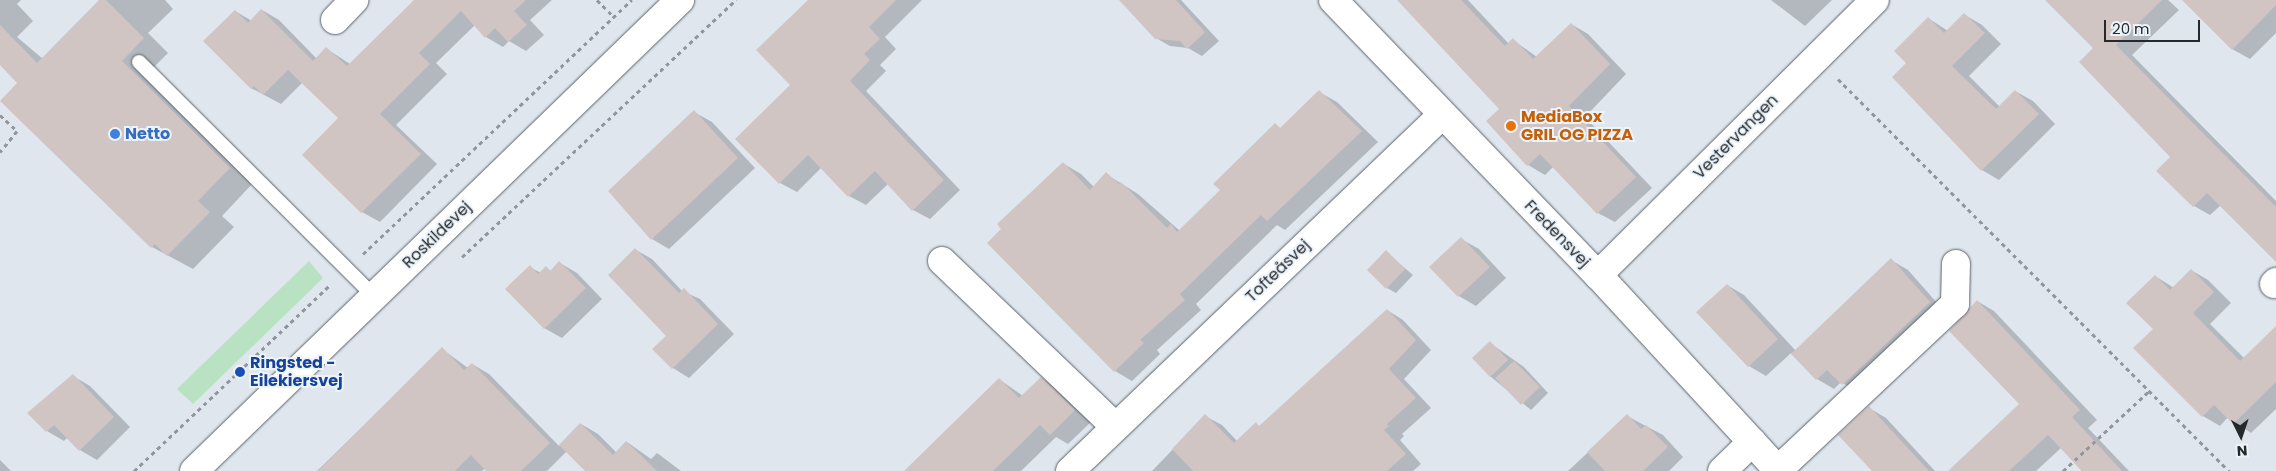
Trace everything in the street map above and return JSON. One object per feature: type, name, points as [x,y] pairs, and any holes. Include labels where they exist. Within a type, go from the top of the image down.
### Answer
[{"type":"street","points":[[334,20],[354,0]]},
{"type":"street","name":"Roskildevej","points":[[194,471],[680,0]]},
{"type":"street","name":"Fredensvej","points":[[1333,0],[1442,116],[1598,275],[1779,471],[1955,304],[1956,264]]},
{"type":"street","name":"Vestervangen","points":[[1598,275],[1875,0]]},
{"type":"street","name":"Tofteåsvej","points":[[1070,471],[1442,116]]},
{"type":"street","points":[[942,260],[1116,427]]},
{"type":"street","points":[[1722,471],[1752,442]]},
{"type":"lane","points":[[139,62],[374,296]]},
{"type":"path","points":[[134,471],[632,0]]},
{"type":"path","points":[[460,258],[736,0]]},
{"type":"path","points":[[1817,58],[2229,471]]},
{"type":"path","points":[[0,115],[17,131],[0,152]]},
{"type":"path","points":[[2063,471],[2149,391]]},
{"type":"green space","points":[[309,261],[323,278],[193,404],[177,389]]},
{"type":"building","name":"Netto","points":[[99,0],[106,0],[144,38],[122,61],[230,168],[198,201],[210,212],[167,256],[155,244],[151,248],[0,101],[17,83],[0,65],[0,25],[37,63]]},
{"type":"building","points":[[414,0],[526,0],[514,11],[527,25],[508,42],[495,28],[485,38],[461,11],[419,53],[430,64],[380,114],[421,154],[361,213],[302,155],[338,118],[288,70],[263,95],[254,86],[251,89],[203,41],[235,10],[248,23],[261,9],[313,61],[326,47],[347,66]]},
{"type":"building","points":[[808,0],[896,0],[869,27],[880,39],[864,54],[870,60],[850,81],[944,180],[912,211],[875,171],[848,197],[808,155],[779,184],[735,139],[790,85],[756,50]]},
{"type":"building","points":[[1119,0],[1176,0],[1205,32],[1187,49],[1180,41],[1155,39]]},
{"type":"building","points":[[1397,0],[1461,0],[1505,46],[1513,38],[1533,59],[1571,23],[1610,64],[1569,106],[1636,177],[1597,214],[1540,154],[1527,166],[1486,121],[1499,109]]},
{"type":"building","points":[[2045,0],[2162,0],[2116,45],[2276,207],[2276,262],[2207,193],[2193,207],[2156,171],[2170,157],[2079,62],[2093,48]]},
{"type":"building","points":[[2182,0],[2276,0],[2276,5],[2232,50]]},
{"type":"building","points":[[1964,13],[1985,33],[1952,66],[1996,109],[2015,90],[2039,114],[1981,171],[1892,77],[1906,63],[1894,51],[1928,17],[1944,33]]},
{"type":"building","points":[[1319,90],[1362,131],[1267,221],[1261,215],[1180,294],[1185,300],[1140,340],[1144,343],[1114,372],[987,243],[1001,229],[997,224],[1063,162],[1090,190],[1106,172],[1119,184],[1121,182],[1167,228],[1171,224],[1177,232],[1220,190],[1213,184],[1275,123],[1280,128]]},
{"type":"building","points":[[694,110],[738,158],[651,240],[608,191]]},
{"type":"building","points":[[1461,237],[1490,267],[1458,297],[1429,267]]},
{"type":"building","points":[[635,248],[679,293],[684,288],[718,324],[672,369],[652,349],[666,336],[608,275]]},
{"type":"building","points":[[1386,250],[1405,269],[1386,289],[1367,270]]},
{"type":"building","points":[[1891,258],[1930,302],[1842,385],[1827,370],[1816,380],[1791,354]]},
{"type":"building","points":[[559,261],[586,288],[544,329],[505,289],[530,265],[538,274],[546,266],[550,271]]},
{"type":"building","points":[[2191,269],[2214,292],[2193,313],[2240,361],[2276,326],[2276,382],[2233,424],[2214,405],[2202,417],[2133,348],[2153,329],[2126,303],[2155,275],[2170,290]]},
{"type":"building","points":[[1727,284],[1778,339],[1748,367],[1696,312]]},
{"type":"building","points":[[1977,300],[2080,410],[2072,417],[2122,471],[2082,471],[2048,435],[2009,471],[1948,471],[2019,404],[1949,331]]},
{"type":"building","points":[[1387,309],[1416,340],[1389,369],[1416,398],[1387,424],[1389,426],[1384,430],[1406,454],[1387,471],[1193,471],[1172,449],[1205,414],[1234,443],[1256,422],[1259,426]]},
{"type":"building","points":[[1490,341],[1508,360],[1490,377],[1472,358]]},
{"type":"building","points":[[442,347],[464,370],[472,363],[550,443],[521,471],[486,471],[471,455],[455,471],[318,471]]},
{"type":"building","points":[[1514,361],[1540,387],[1521,405],[1495,378]]},
{"type":"building","points":[[73,374],[114,417],[79,451],[54,425],[46,432],[27,413]]},
{"type":"building","points":[[1041,377],[1075,410],[1050,435],[1040,425],[993,471],[904,471],[999,378],[1019,398]]},
{"type":"building","points":[[1869,406],[1929,471],[1872,471],[1838,435]]},
{"type":"building","points":[[1627,414],[1641,429],[1646,425],[1668,447],[1643,471],[1605,471],[1587,452]]},
{"type":"building","points":[[580,423],[613,455],[626,441],[657,471],[585,471],[559,445]]},
{"type":"place","name":"MediaBox GRIL OG PIZZA","points":[[1511,126]]},
{"type":"place","name":"Netto","points":[[115,134]]},
{"type":"place","name":"Ringsted - Eilekiersvej","points":[[240,372]]}]
